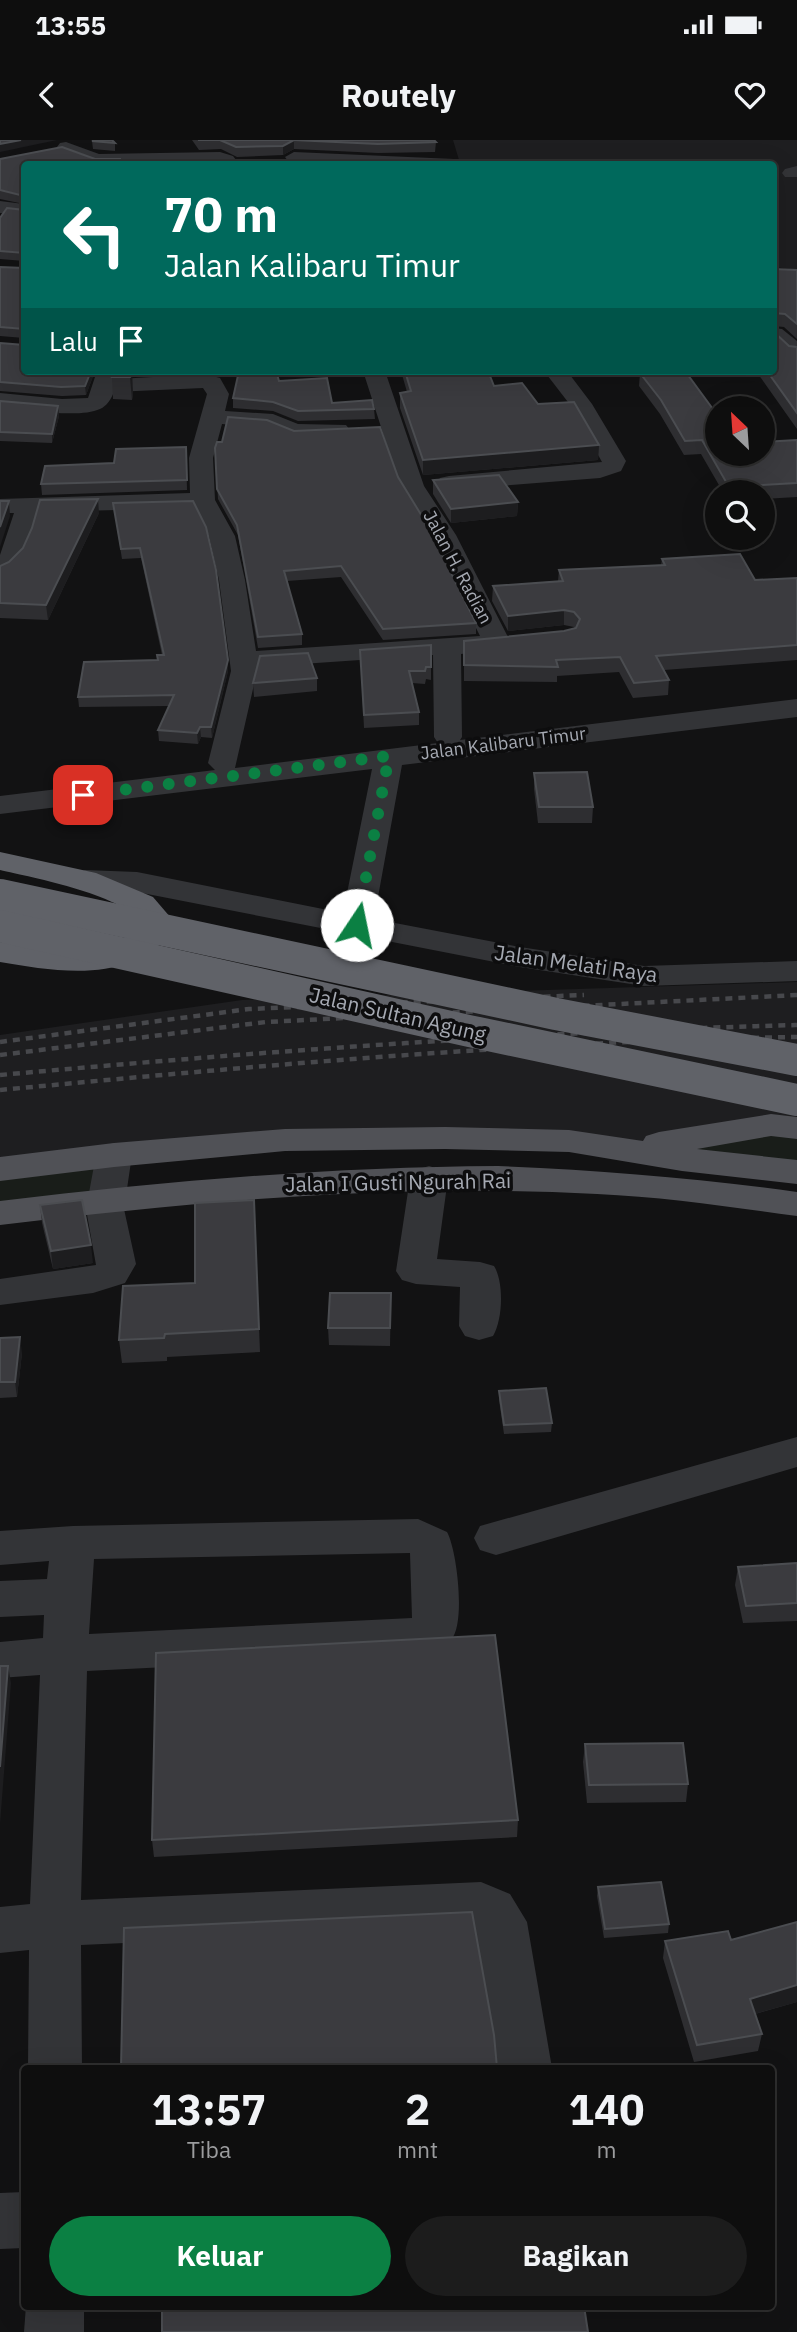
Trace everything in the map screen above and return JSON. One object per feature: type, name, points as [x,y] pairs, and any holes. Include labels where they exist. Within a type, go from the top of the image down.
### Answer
[{"type":"highway","points":[[0,861],[85,880],[142,904],[155,918],[158,928],[149,939],[128,952],[111,958],[64,962],[0,952]]},
{"type":"highway","name":"Jalan Sultan Agung","points":[[0,895],[556,1014],[797,1060]]},
{"type":"highway","name":"Jalan Sultan Agung","points":[[0,926],[495,1037],[797,1100]]},
{"type":"main road","name":"Jalan I Gusti Ngurah Rai","points":[[626,1149],[771,1125],[797,1128]]},
{"type":"main road","name":"Jalan I Gusti Ngurah Rai","points":[[0,1169],[114,1155],[285,1140],[445,1138],[569,1141],[797,1172]]},
{"type":"main road","name":"Jalan I Gusti Ngurah Rai","points":[[0,1213],[278,1184],[429,1178],[585,1181],[730,1193],[797,1204]]},
{"type":"street","points":[[87,161],[59,148],[96,140]]},
{"type":"street","points":[[293,154],[355,161]]},
{"type":"street","points":[[115,161],[220,157],[226,161]]},
{"type":"street","points":[[0,207],[21,210]]},
{"type":"street","points":[[777,336],[797,352]]},
{"type":"street","name":"Jalan H. Radian","points":[[244,660],[510,641],[412,486],[375,375]]},
{"type":"street","points":[[412,486],[600,471],[612,466],[614,461],[581,404],[558,375]]},
{"type":"street","points":[[0,400],[87,405],[98,402],[107,378],[211,382],[218,394],[201,458],[203,500],[222,536],[232,580],[245,671],[223,763]]},
{"type":"street","points":[[213,416],[273,421],[297,431],[392,427]]},
{"type":"street","points":[[0,506],[203,500]]},
{"type":"street","points":[[0,571],[18,548],[28,507]]},
{"type":"street","points":[[447,646],[448,737]]},
{"type":"street","name":"Jalan Kalibaru Timur","points":[[0,805],[389,756],[512,735],[797,698]]},
{"type":"street","name":"Jalan Kalibaru Timur","points":[[0,788],[448,737],[512,735],[797,708]]},
{"type":"street","points":[[357,925],[389,756]]},
{"type":"street","name":"Jalan Melati Raya","points":[[85,880],[137,882],[520,957],[644,976],[797,971]]},
{"type":"street","points":[[0,1292],[93,1280],[111,1273],[116,1264],[105,1209],[114,1155]]},
{"type":"street","points":[[429,1178],[416,1271],[480,1275],[479,1326]]},
{"type":"street","points":[[496,1538],[797,1452]]},
{"type":"street","points":[[0,1548],[73,1543],[418,1536],[432,1544],[435,1626],[423,1634],[404,1637],[65,1654],[0,1660]]},
{"type":"street","points":[[55,2065],[54,1924],[65,1654],[73,1543]]},
{"type":"street","points":[[0,1599],[68,1596]]},
{"type":"street","points":[[0,1930],[54,1924],[488,1906],[501,1922],[524,2065]]},
{"type":"street","points":[[0,2221],[21,2220]]},
{"type":"street","points":[[54,2332],[55,2310]]},
{"type":"shaded area","points":[[453,140],[797,140],[797,270],[777,267],[777,161],[459,160]]},
{"type":"shaded area","points":[[797,982],[797,1128],[626,1149],[445,1138],[0,1169],[0,1035],[242,1000]]},
{"type":"shaded area","points":[[797,1128],[797,1172],[626,1149]]},
{"type":"shaded area","points":[[114,1155],[106,1200],[0,1213],[0,1169]]},
{"type":"building","points":[[0,140],[21,140],[0,144]]},
{"type":"building","points":[[112,140],[115,143],[92,141]]},
{"type":"building","points":[[220,140],[294,140],[283,146],[236,147]]},
{"type":"building","points":[[294,140],[434,140],[436,142],[378,144]]},
{"type":"building","points":[[62,147],[95,159],[120,161],[21,161],[21,195],[0,190],[0,159]]},
{"type":"building","points":[[7,208],[21,210],[21,253],[0,251],[0,218]]},
{"type":"building","points":[[0,267],[21,268],[21,329],[0,327]]},
{"type":"building","points":[[777,269],[797,270],[797,324],[785,314],[777,313]]},
{"type":"building","points":[[777,335],[789,346],[797,347],[797,413],[770,375],[777,375]]},
{"type":"building","points":[[0,343],[21,345],[21,375],[89,375],[85,386],[61,387],[0,382]]},
{"type":"building","points":[[113,375],[131,375],[130,377],[112,377]]},
{"type":"building","points":[[238,375],[277,375],[279,381],[327,378],[332,403],[372,400],[374,409],[298,411],[273,402],[233,398]]},
{"type":"building","points":[[406,375],[490,375],[494,386],[522,383],[538,404],[574,402],[599,445],[423,460],[400,393],[411,391]]},
{"type":"building","points":[[642,375],[688,375],[705,398],[705,445],[702,440],[685,441],[661,400]]},
{"type":"building","points":[[0,401],[58,406],[52,434],[0,432]]},
{"type":"building","points":[[228,417],[267,420],[294,431],[380,427],[398,477],[428,526],[476,623],[383,629],[341,566],[284,571],[302,634],[258,637],[237,525],[217,489],[215,448],[217,442],[222,442]]},
{"type":"building","points":[[797,440],[797,483],[775,484],[775,480],[725,480],[717,466],[775,466],[775,441]]},
{"type":"building","points":[[186,447],[187,480],[41,484],[45,466],[114,463],[116,449]]},
{"type":"building","points":[[499,475],[518,502],[451,509],[433,480]]},
{"type":"building","points":[[98,499],[46,605],[0,603],[0,566],[9,562],[23,548],[40,500]]},
{"type":"building","points":[[0,501],[9,501],[0,527]]},
{"type":"building","points":[[193,501],[206,527],[216,570],[228,660],[211,727],[200,727],[197,733],[158,730],[174,695],[78,697],[84,662],[158,660],[157,655],[164,655],[140,548],[121,549],[113,503]]},
{"type":"building","points":[[740,554],[755,580],[797,578],[797,645],[656,656],[669,680],[634,683],[620,657],[556,660],[558,667],[464,665],[464,641],[564,631],[576,628],[580,619],[574,612],[564,610],[508,616],[493,586],[563,581],[559,570],[665,565],[662,559]]},
{"type":"building","points":[[431,645],[431,667],[426,667],[425,671],[409,671],[419,712],[364,715],[360,650]]},
{"type":"building","points":[[308,653],[317,678],[253,683],[260,656]]},
{"type":"building","points":[[587,772],[593,807],[539,807],[534,773]]},
{"type":"building","points":[[82,1200],[91,1245],[51,1251],[40,1205]]},
{"type":"building","points":[[254,1200],[259,1329],[165,1334],[164,1338],[119,1340],[123,1286],[195,1283],[195,1203]]},
{"type":"building","points":[[330,1293],[391,1293],[390,1328],[328,1328]]},
{"type":"building","points":[[20,1337],[15,1382],[0,1382],[0,1338]]},
{"type":"building","points":[[546,1388],[552,1423],[504,1425],[499,1391]]},
{"type":"building","points":[[797,1563],[797,1603],[746,1606],[738,1567]]},
{"type":"building","points":[[495,1635],[518,1820],[152,1840],[156,1653]]},
{"type":"building","points":[[0,1666],[8,1666],[0,1767]]},
{"type":"building","points":[[683,1743],[688,1784],[589,1785],[585,1744]]},
{"type":"building","points":[[661,1882],[669,1924],[605,1929],[598,1887]]},
{"type":"building","points":[[472,1912],[497,2065],[121,2065],[124,1928]]},
{"type":"building","points":[[797,1922],[797,1985],[750,1999],[762,2034],[697,2045],[665,1941],[728,1931],[731,1940]]},
{"type":"building","points":[[162,2310],[585,2310],[588,2332],[162,2332]]},
{"type":"railway","points":[[0,1042],[249,1009],[584,995]]},
{"type":"railway","points":[[0,1055],[266,1022],[797,995]]},
{"type":"railway","points":[[0,1075],[398,1044],[598,1032],[797,1025]]},
{"type":"railway","points":[[0,1090],[298,1063],[498,1049],[797,1037]]},
{"type":"route","points":[[83,795],[389,756],[357,925]]}]
